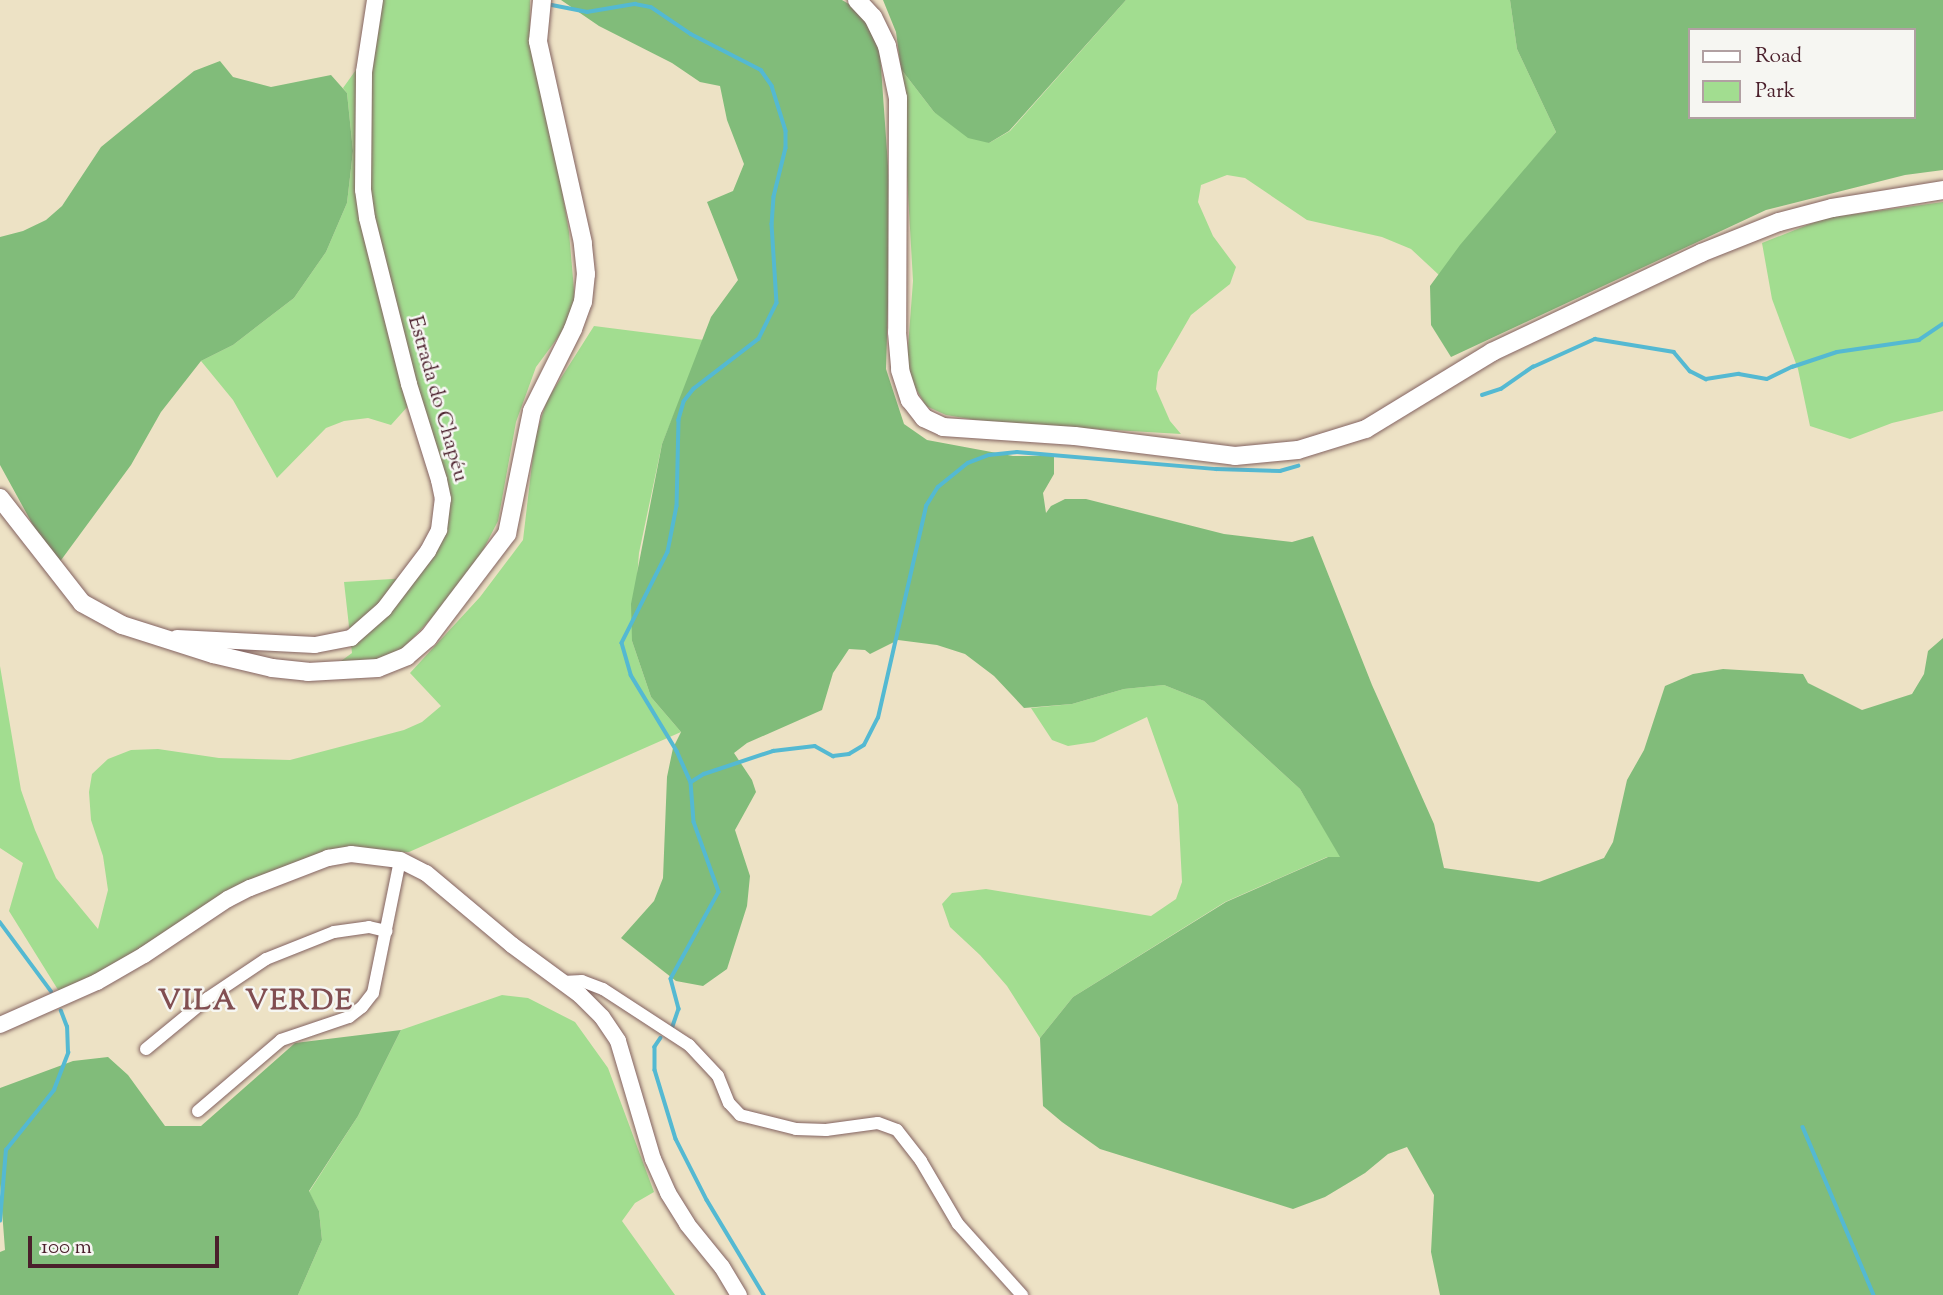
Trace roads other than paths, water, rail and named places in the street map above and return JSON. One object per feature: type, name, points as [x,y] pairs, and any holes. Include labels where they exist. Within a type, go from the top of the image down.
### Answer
[{"type":"main road","points":[[0,498],[82,603],[122,625],[213,654],[308,672],[345,672],[394,663],[428,638],[507,534],[532,411],[573,329],[583,302],[586,274],[568,167],[538,41],[542,0]]},
{"type":"main road","points":[[857,0],[873,17],[887,46],[898,98],[897,332],[900,370],[910,400],[924,418],[943,427],[1075,436],[1235,456],[1298,450],[1366,429],[1492,352],[1701,253],[1779,222],[1832,208],[1943,190]]},
{"type":"street","name":"Estrada do Chapéu","points":[[167,638],[315,645],[351,638],[384,609],[428,551],[439,530],[443,499],[439,480],[409,384],[369,229],[363,190],[364,72],[375,0]]},
{"type":"street","points":[[0,1025],[97,982],[144,955],[228,899],[250,888],[328,858],[351,854],[400,860],[426,873],[512,945],[563,982],[602,1017],[618,1041],[653,1159],[668,1194],[740,1295]]},
{"type":"street","points":[[198,1111],[281,1040],[349,1017],[362,1007],[373,993],[400,860]]},
{"type":"street","points":[[146,1049],[208,998],[266,959],[334,932],[369,928],[387,931]]},
{"type":"street","points":[[563,982],[582,981],[603,989],[689,1045],[718,1076],[729,1103],[740,1115],[796,1129],[826,1130],[878,1123],[897,1129],[921,1161],[958,1224],[1022,1295]]},
{"type":"waterway","points":[[552,5],[587,12],[635,4],[651,7],[691,34],[761,70],[772,86],[786,131],[786,148],[774,197],[772,224],[777,303],[759,339],[694,389],[684,402],[679,420],[677,506],[668,552],[622,643],[631,675],[677,751],[691,782],[694,822],[719,892],[671,979],[679,1009],[672,1029]]},
{"type":"waterway","points":[[1482,395],[1501,389],[1533,367],[1595,339],[1674,352],[1690,371],[1706,379],[1739,374],[1767,379],[1792,367],[1837,352],[1919,340],[1943,324]]},
{"type":"waterway","points":[[691,782],[704,774],[773,751],[815,746],[833,756],[849,754],[864,745],[878,718],[926,506],[938,487],[968,463],[989,455],[1017,452],[1216,469],[1280,471],[1298,466]]},
{"type":"waterway","points":[[0,922],[51,991]]},
{"type":"waterway","points":[[0,1221],[6,1150],[54,1090],[68,1053],[67,1027],[61,1011]]},
{"type":"waterway","points":[[661,1038],[655,1047],[655,1070],[676,1139],[707,1200],[764,1295]]},
{"type":"waterway","points":[[1803,1127],[1874,1295]]},
{"type":"district","name":"VILA VERDE","points":[[256,1002]]}]
